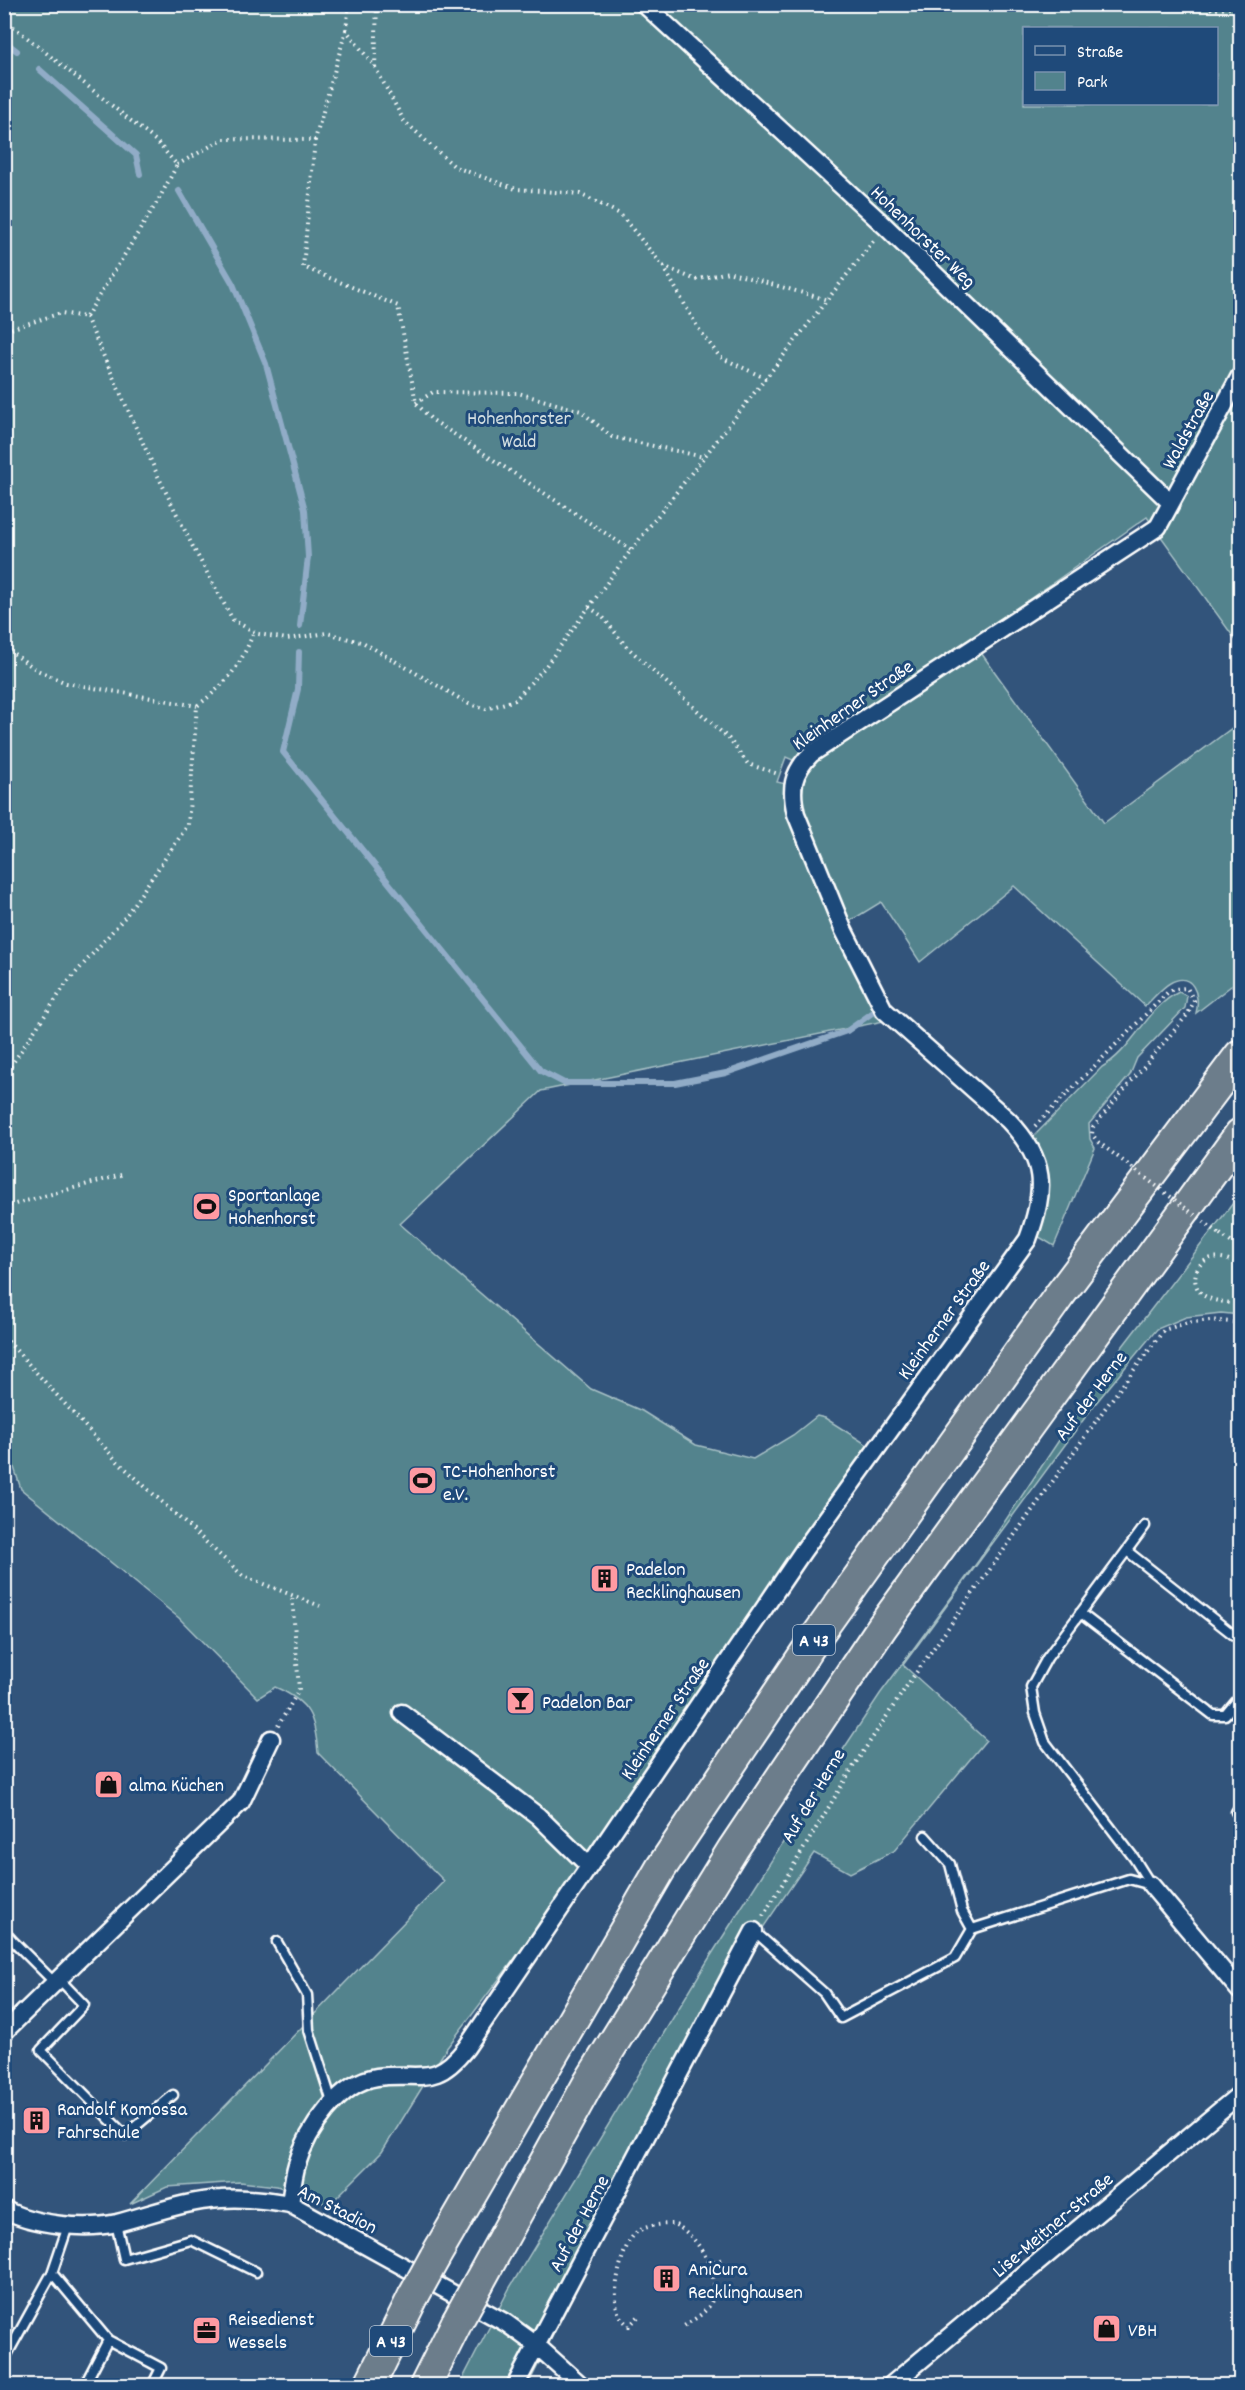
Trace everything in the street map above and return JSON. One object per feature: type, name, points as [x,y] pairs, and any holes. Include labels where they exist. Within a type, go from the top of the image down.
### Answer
[{"type":"highway","name":"A 43","points":[[369,2385],[435,2257],[661,1868],[758,1724],[990,1391],[1240,1055]]},
{"type":"highway","name":"A 43","points":[[424,2385],[588,2084],[733,1849],[882,1627],[1046,1398],[1240,1134]]},
{"type":"street","name":"Hohenhorster Weg","points":[[644,4],[885,226],[1171,503]]},
{"type":"street","name":"Waldstraße","points":[[1171,503],[1240,376]]},
{"type":"street","name":"Kleinherner Straße","points":[[290,2204],[297,2163],[332,2102],[352,2084],[377,2077],[436,2074],[452,2066],[803,1551],[1028,1239],[1042,1186],[1034,1152],[1024,1137],[884,1010],[843,929],[796,814],[792,796],[793,778],[811,754],[1158,527],[1171,503]]},
{"type":"street","points":[[402,1713],[538,1816],[589,1866]]},
{"type":"street","points":[[4,2032],[241,1802],[271,1739]]},
{"type":"street","points":[[1151,1885],[1240,1991]]},
{"type":"street","name":"Auf der Herne","points":[[515,2385],[754,1931]]},
{"type":"street","name":"Lise-Meitner-Straße","points":[[890,2385],[1240,2094]]},
{"type":"street","name":"Am Stadion","points":[[4,2209],[16,2216],[68,2226],[116,2223],[165,2207],[220,2199],[255,2199],[290,2204],[506,2323],[535,2344],[582,2385]]},
{"type":"lane","points":[[1145,1526],[1047,1658],[1031,1687],[1035,1713],[1045,1742],[1134,1858],[1151,1885]]},
{"type":"lane","points":[[1127,1551],[1240,1640]]},
{"type":"lane","points":[[1080,1613],[1213,1715],[1225,1715],[1240,1696]]},
{"type":"lane","points":[[1240,1806],[1236,1812],[1240,1815]]},
{"type":"lane","points":[[925,1836],[950,1864],[962,1911],[972,1929]]},
{"type":"lane","points":[[754,1931],[825,1993],[841,2018],[955,1958],[972,1929],[1129,1879],[1151,1885]]},
{"type":"lane","points":[[4,1931],[84,2005],[41,2050],[125,2135],[173,2095]]},
{"type":"lane","points":[[4,1947],[12,1940]]},
{"type":"lane","points":[[277,1942],[307,1995],[309,2030],[332,2102]]},
{"type":"lane","points":[[116,2223],[124,2259],[191,2240],[256,2272]]},
{"type":"lane","points":[[4,2360],[52,2273],[68,2226]]},
{"type":"lane","points":[[52,2273],[108,2340],[161,2368],[152,2385]]},
{"type":"lane","points":[[84,2385],[108,2340]]},
{"type":"path","points":[[350,4],[346,30],[315,140],[303,267],[398,306],[416,403],[431,419],[631,550]]},
{"type":"path","points":[[375,67],[377,4]]},
{"type":"path","points":[[1207,4],[1212,10],[1240,8]]},
{"type":"path","points":[[4,20],[134,121],[177,165]]},
{"type":"path","points":[[346,30],[375,67],[404,121],[455,167],[516,189],[580,194],[620,214],[663,266],[698,328],[720,357],[766,379]]},
{"type":"path","points":[[86,317],[159,199],[177,165],[223,139],[315,140]]},
{"type":"path","points":[[86,317],[194,549],[233,620],[254,632],[287,639],[327,633],[364,643],[469,704],[486,709],[515,700],[545,667],[631,550],[885,226]]},
{"type":"path","points":[[663,266],[696,280],[728,272],[828,300]]},
{"type":"path","points":[[4,331],[61,313],[86,317]]},
{"type":"path","points":[[416,403],[433,392],[518,393],[581,411],[612,437],[704,458]]},
{"type":"path","points":[[589,607],[602,616],[626,646],[729,739],[748,764],[793,778]]},
{"type":"path","points":[[4,1076],[66,984],[125,918],[188,825],[197,706],[219,688],[242,662],[254,632]]},
{"type":"path","points":[[4,647],[37,670],[66,683],[197,706]]},
{"type":"path","points":[[1024,1137],[1168,992],[1174,988],[1187,988],[1194,1000],[1188,1014],[1093,1126],[1092,1134],[1098,1142],[1240,1249]]},
{"type":"path","points":[[4,1207],[125,1174]]},
{"type":"path","points":[[1240,1264],[1216,1257],[1200,1265],[1195,1276],[1196,1285],[1210,1298],[1240,1305]]},
{"type":"path","name":"Auf der Herne","points":[[754,1931],[853,1767],[908,1684],[1106,1407],[1164,1330],[1186,1323],[1210,1320],[1240,1323]]},
{"type":"path","points":[[4,1337],[116,1460],[243,1576],[320,1606]]},
{"type":"path","points":[[271,1739],[299,1690],[292,1594]]},
{"type":"path","points":[[629,2326],[618,2313],[615,2297],[617,2280],[626,2251],[636,2233],[658,2225],[678,2225],[699,2246],[708,2263],[714,2287],[712,2300],[703,2313],[681,2328]]},
{"type":"path","points":[[708,2263],[724,2259]]},
{"type":"path","points":[[625,2331],[638,2317]]},
{"type":"green space","name":"Hohenhorster Wald","points":[[5,5],[1240,5],[1240,646],[1147,517],[797,762],[786,757],[777,782],[786,784],[785,805],[822,894],[884,1021],[541,1091],[400,1224],[591,1389],[642,1411],[696,1445],[753,1459],[793,1435],[817,1416],[825,1418],[869,1446],[761,1597],[692,1705],[563,1895],[446,2049],[382,2152],[329,2205],[277,2186],[240,2182],[167,2187],[130,2204],[444,1881],[318,1753],[312,1720],[303,1705],[275,1687],[258,1698],[179,1618],[21,1489],[13,1464],[5,1454]]},
{"type":"green space","points":[[979,650],[1104,823],[1240,722],[1240,979],[1196,1013],[1196,992],[1189,982],[1184,980],[1167,985],[1145,1006],[1014,886],[920,962],[881,902],[847,923],[800,809],[804,781],[812,766],[824,754]]},
{"type":"green space","points":[[1179,992],[1187,996],[1185,1008],[1137,1058],[1130,1075],[1089,1124],[1090,1139],[1095,1148],[1054,1246],[1036,1235],[1031,1139],[1102,1067],[1123,1050],[1158,1008]]},
{"type":"green space","points":[[1240,1194],[1240,1315],[1221,1313],[1186,1317],[1157,1329],[1095,1404],[903,1665],[986,1740],[894,1851],[850,1873],[814,1853],[741,1960],[528,2385],[459,2386],[509,2289],[708,1960],[819,1786],[880,1694],[979,1560],[1116,1355]]},
{"type":"waterway","points":[[4,41],[17,51]]},
{"type":"waterway","points":[[39,69],[136,155],[140,174]]},
{"type":"waterway","points":[[179,191],[233,284],[266,364],[305,510],[308,557],[300,626]]},
{"type":"waterway","points":[[299,652],[298,689],[283,752],[541,1071],[564,1083],[675,1083],[726,1073],[847,1031],[872,1013]]},
{"type":"place","name":"Sportanlage Hohenhorst","points":[[207,1206]]},
{"type":"place","name":"TC-Hohenhorst e.V.","points":[[422,1481]]},
{"type":"place","name":"Padelon Recklinghausen","points":[[605,1579]]},
{"type":"place","name":"Padelon Bar","points":[[521,1701]]},
{"type":"place","name":"alma Küchen","points":[[108,1784]]},
{"type":"place","name":"Randolf Komossa Fahrschule","points":[[36,2120]]},
{"type":"place","name":"AniCura Recklinghausen","points":[[667,2279]]},
{"type":"place","name":"VBH","points":[[1107,2329]]},
{"type":"place","name":"Reisedienst Wessels","points":[[207,2330]]}]
